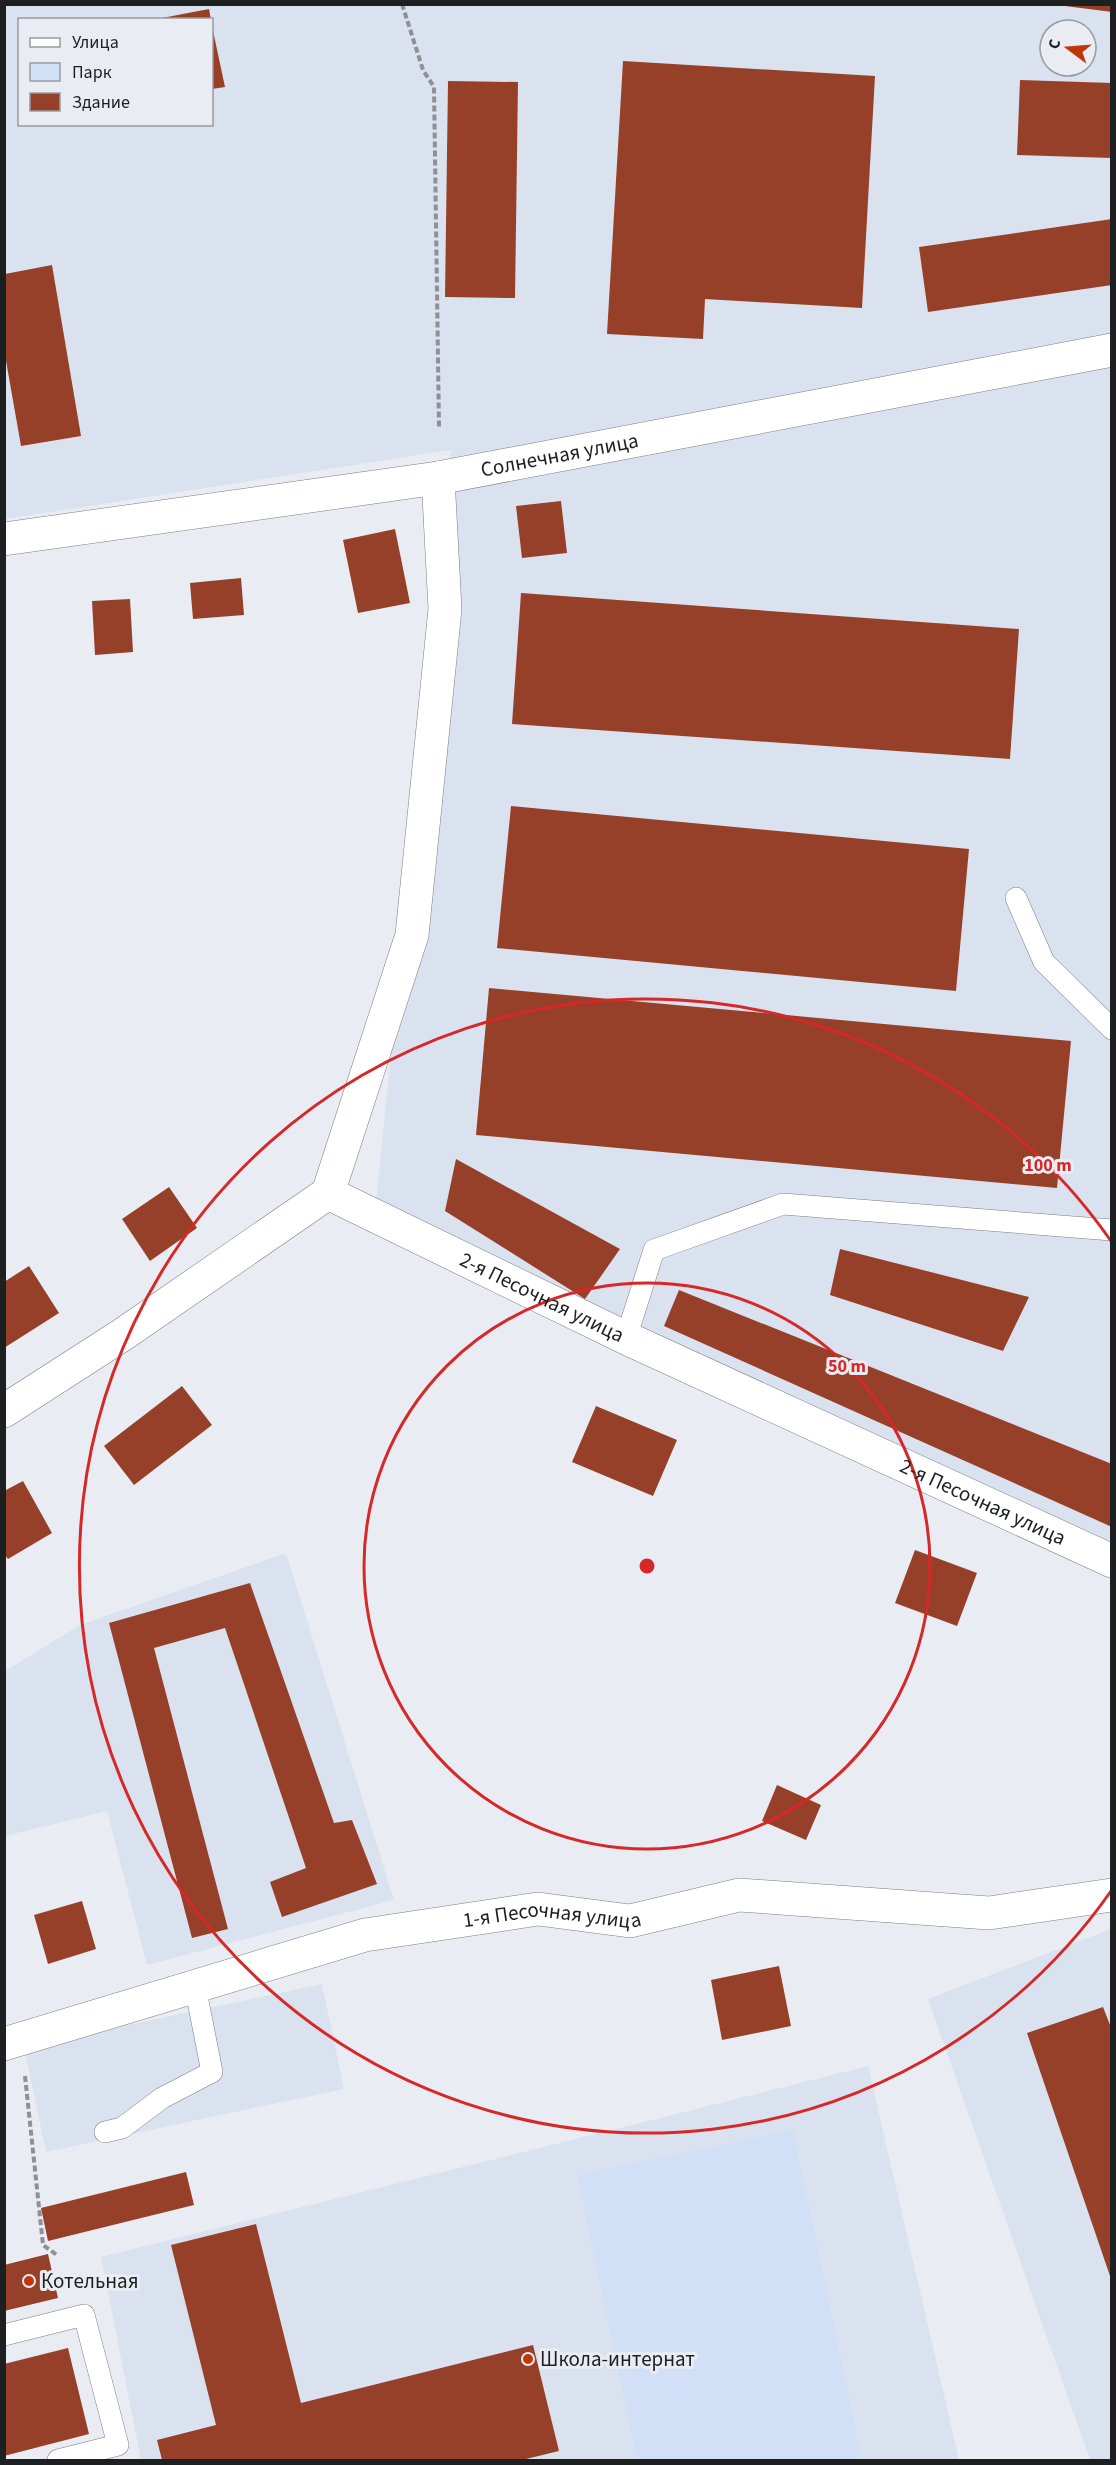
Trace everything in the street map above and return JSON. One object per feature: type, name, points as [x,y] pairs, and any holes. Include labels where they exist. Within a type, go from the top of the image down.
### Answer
[{"type":"street","name":"Солнечная улица","points":[[4,539],[438,478],[1112,350]]},
{"type":"street","points":[[4,1411],[122,1335],[328,1193],[412,935],[445,609],[438,478]]},
{"type":"street","name":"2-я Песочная улица","points":[[328,1193],[626,1338],[1112,1562]]},
{"type":"street","name":"1-я Песочная улица","points":[[10,2042],[365,1935],[538,1909],[630,1921],[739,1895],[989,1913],[1112,1895]]},
{"type":"lane","points":[[1016,898],[1044,962],[1112,1029]]},
{"type":"lane","points":[[626,1338],[654,1250],[783,1204],[1112,1230]]},
{"type":"lane","points":[[105,2132],[122,2128],[162,2098],[212,2072],[195,1986]]},
{"type":"lane","points":[[4,2335],[84,2315],[118,2445],[58,2460]]},
{"type":"path","points":[[402,4],[423,70],[434,87],[439,427]]},
{"type":"path","points":[[10,2042],[25,2072],[43,2245],[57,2255]]},
{"type":"shaded area","points":[[5,5],[1111,5],[1111,1548],[376,1203],[451,450],[5,519]]},
{"type":"shaded area","points":[[286,1553],[394,1900],[147,1965],[107,1811],[5,1836],[5,1671],[80,1625]]},
{"type":"shaded area","points":[[1111,1929],[1111,2460],[1090,2460],[928,1999]]},
{"type":"shaded area","points":[[322,1984],[344,2089],[46,2152],[24,2047]]},
{"type":"shaded area","name":"Школа-интернат","points":[[868,2066],[959,2460],[141,2460],[101,2257]]},
{"type":"green space","points":[[793,2130],[862,2460],[637,2460],[577,2175]]},
{"type":"building","points":[[1112,5],[1112,12],[1065,6]]},
{"type":"building","points":[[209,9],[211,18],[162,18]]},
{"type":"building","points":[[213,31],[225,87],[213,89]]},
{"type":"building","points":[[623,61],[875,76],[862,308],[705,299],[703,339],[607,334]]},
{"type":"building","points":[[1020,80],[1112,83],[1112,158],[1017,155]]},
{"type":"building","points":[[448,81],[518,82],[515,298],[445,297]]},
{"type":"building","points":[[1112,219],[1112,285],[928,312],[919,247]]},
{"type":"building","points":[[52,265],[81,436],[21,446],[5,355],[5,274]]},
{"type":"building","points":[[561,501],[567,553],[522,558],[516,506]]},
{"type":"building","points":[[395,529],[410,603],[358,613],[343,540]]},
{"type":"building","points":[[241,578],[244,615],[193,619],[190,583]]},
{"type":"building","points":[[521,593],[1019,629],[1010,759],[512,724]]},
{"type":"building","points":[[130,599],[133,652],[95,655],[92,601]]},
{"type":"building","points":[[511,806],[969,849],[956,991],[497,948]]},
{"type":"building","points":[[489,988],[1071,1041],[1057,1188],[476,1135]]},
{"type":"building","points":[[456,1159],[620,1249],[585,1299],[445,1211]]},
{"type":"building","points":[[169,1187],[197,1228],[150,1261],[122,1219]]},
{"type":"building","points":[[840,1249],[1029,1297],[1003,1351],[830,1295]]},
{"type":"building","points":[[29,1266],[59,1313],[4,1348],[4,1282]]},
{"type":"building","points":[[679,1290],[1112,1464],[1112,1527],[664,1326]]},
{"type":"building","points":[[182,1386],[212,1425],[134,1485],[104,1446]]},
{"type":"building","points":[[596,1406],[677,1440],[653,1496],[572,1462]]},
{"type":"building","points":[[23,1481],[52,1533],[8,1559],[4,1554],[4,1491]]},
{"type":"building","points":[[915,1550],[977,1573],[957,1626],[895,1603]]},
{"type":"building","points":[[250,1583],[334,1823],[352,1820],[377,1884],[282,1917],[270,1882],[306,1868],[225,1628],[154,1648],[228,1929],[192,1938],[109,1623]]},
{"type":"building","points":[[777,1785],[821,1805],[806,1840],[762,1821]]},
{"type":"building","points":[[82,1901],[96,1949],[48,1964],[34,1915]]},
{"type":"building","points":[[779,1966],[791,2026],[722,2040],[711,1980]]},
{"type":"building","points":[[1103,2007],[1112,2030],[1111,2279],[1027,2033]]},
{"type":"building","points":[[186,2172],[194,2205],[48,2241],[41,2208]]},
{"type":"building","points":[[256,2224],[301,2403],[533,2345],[559,2451],[522,2460],[162,2460],[157,2440],[216,2425],[171,2245]]},
{"type":"building","name":"Котельная","points":[[48,2254],[58,2298],[4,2311],[4,2265]]},
{"type":"building","points":[[68,2348],[89,2434],[4,2456],[4,2364]]},
{"type":"place","name":"Котельная","points":[[29,2281]]},
{"type":"place","name":"Школа-интернат","points":[[528,2359]]}]
